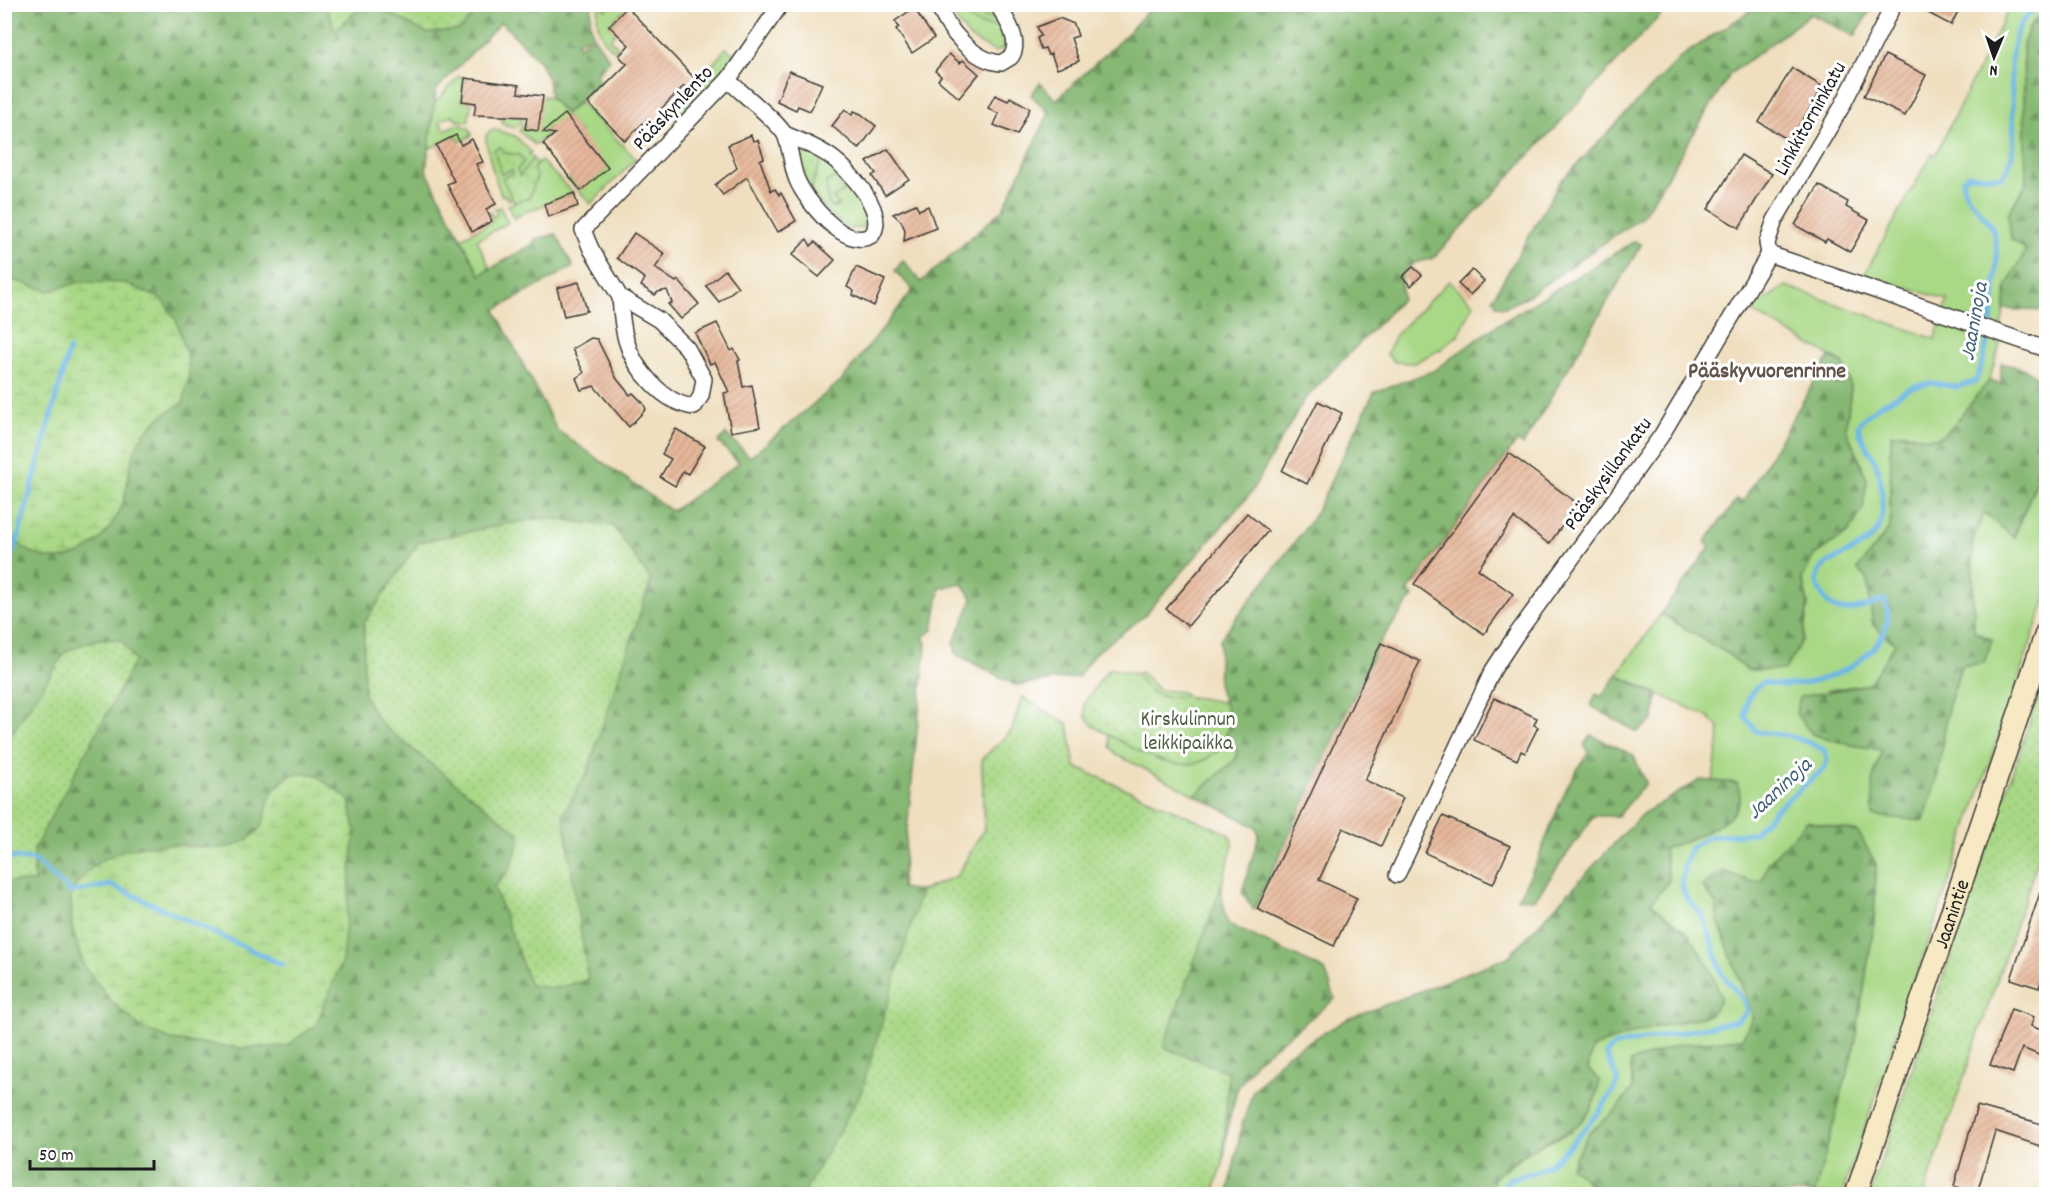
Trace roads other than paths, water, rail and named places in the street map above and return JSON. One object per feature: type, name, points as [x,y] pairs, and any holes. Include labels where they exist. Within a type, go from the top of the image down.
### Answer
[{"type":"main road","name":"Jaanintie","points":[[1856,1194],[2046,633]]},
{"type":"street","name":"Pääskynlento","points":[[620,297],[591,249],[583,230],[728,80],[781,4]]},
{"type":"street","points":[[938,4],[952,30],[966,45],[987,60],[1001,63],[1009,60],[1014,54],[1015,47],[1011,30],[997,4]]},
{"type":"street","name":"Linkkitorninkatu","points":[[1769,254],[1768,235],[1775,220],[1841,108],[1894,4]]},
{"type":"street","points":[[728,80],[785,134],[823,152],[854,179],[872,206],[876,224],[872,235],[862,239],[852,238],[833,225],[811,203],[796,179],[785,134]]},
{"type":"street","points":[[1769,254],[2040,348]]},
{"type":"street","name":"Pääskysillankatu","points":[[1396,875],[1493,670],[1516,634],[1660,436],[1769,254]]},
{"type":"street","points":[[620,297],[659,320],[687,348],[704,379],[701,396],[694,407],[681,405],[669,399],[639,364],[626,342],[620,297]]},
{"type":"waterway","name":"Jaaninoja","points":[[1499,1194],[1509,1179],[1540,1170],[1549,1164],[1596,1116],[1614,1090],[1618,1080],[1606,1054],[1614,1046],[1737,1021],[1747,1012],[1744,1001],[1722,974],[1701,914],[1685,896],[1682,885],[1684,866],[1691,848],[1707,837],[1754,833],[1776,809],[1825,768],[1827,759],[1824,750],[1791,737],[1757,732],[1745,717],[1747,701],[1755,689],[1764,682],[1783,685],[1827,677],[1848,668],[1867,655],[1881,639],[1887,620],[1885,600],[1853,610],[1837,609],[1824,598],[1817,583],[1819,572],[1827,564],[1867,542],[1877,531],[1882,516],[1879,475],[1874,458],[1862,438],[1858,424],[1877,407],[1914,386],[1934,383],[1956,387],[1975,382],[1990,329],[1996,282],[1995,242],[1992,228],[1965,192],[1963,179],[1968,175],[2002,177],[2011,161],[2014,140],[2011,64],[2015,40],[2024,19],[2042,4]]},
{"type":"waterway","points":[[4,572],[17,542],[69,350]]},
{"type":"waterway","points":[[4,857],[34,860],[71,892],[111,885],[283,965]]},
{"type":"district","name":"Pääskyvuorenrinne","points":[[1767,369]]},
{"type":"park label","name":"Kirskulinnun leikkipaikka","points":[[1188,730]]}]
